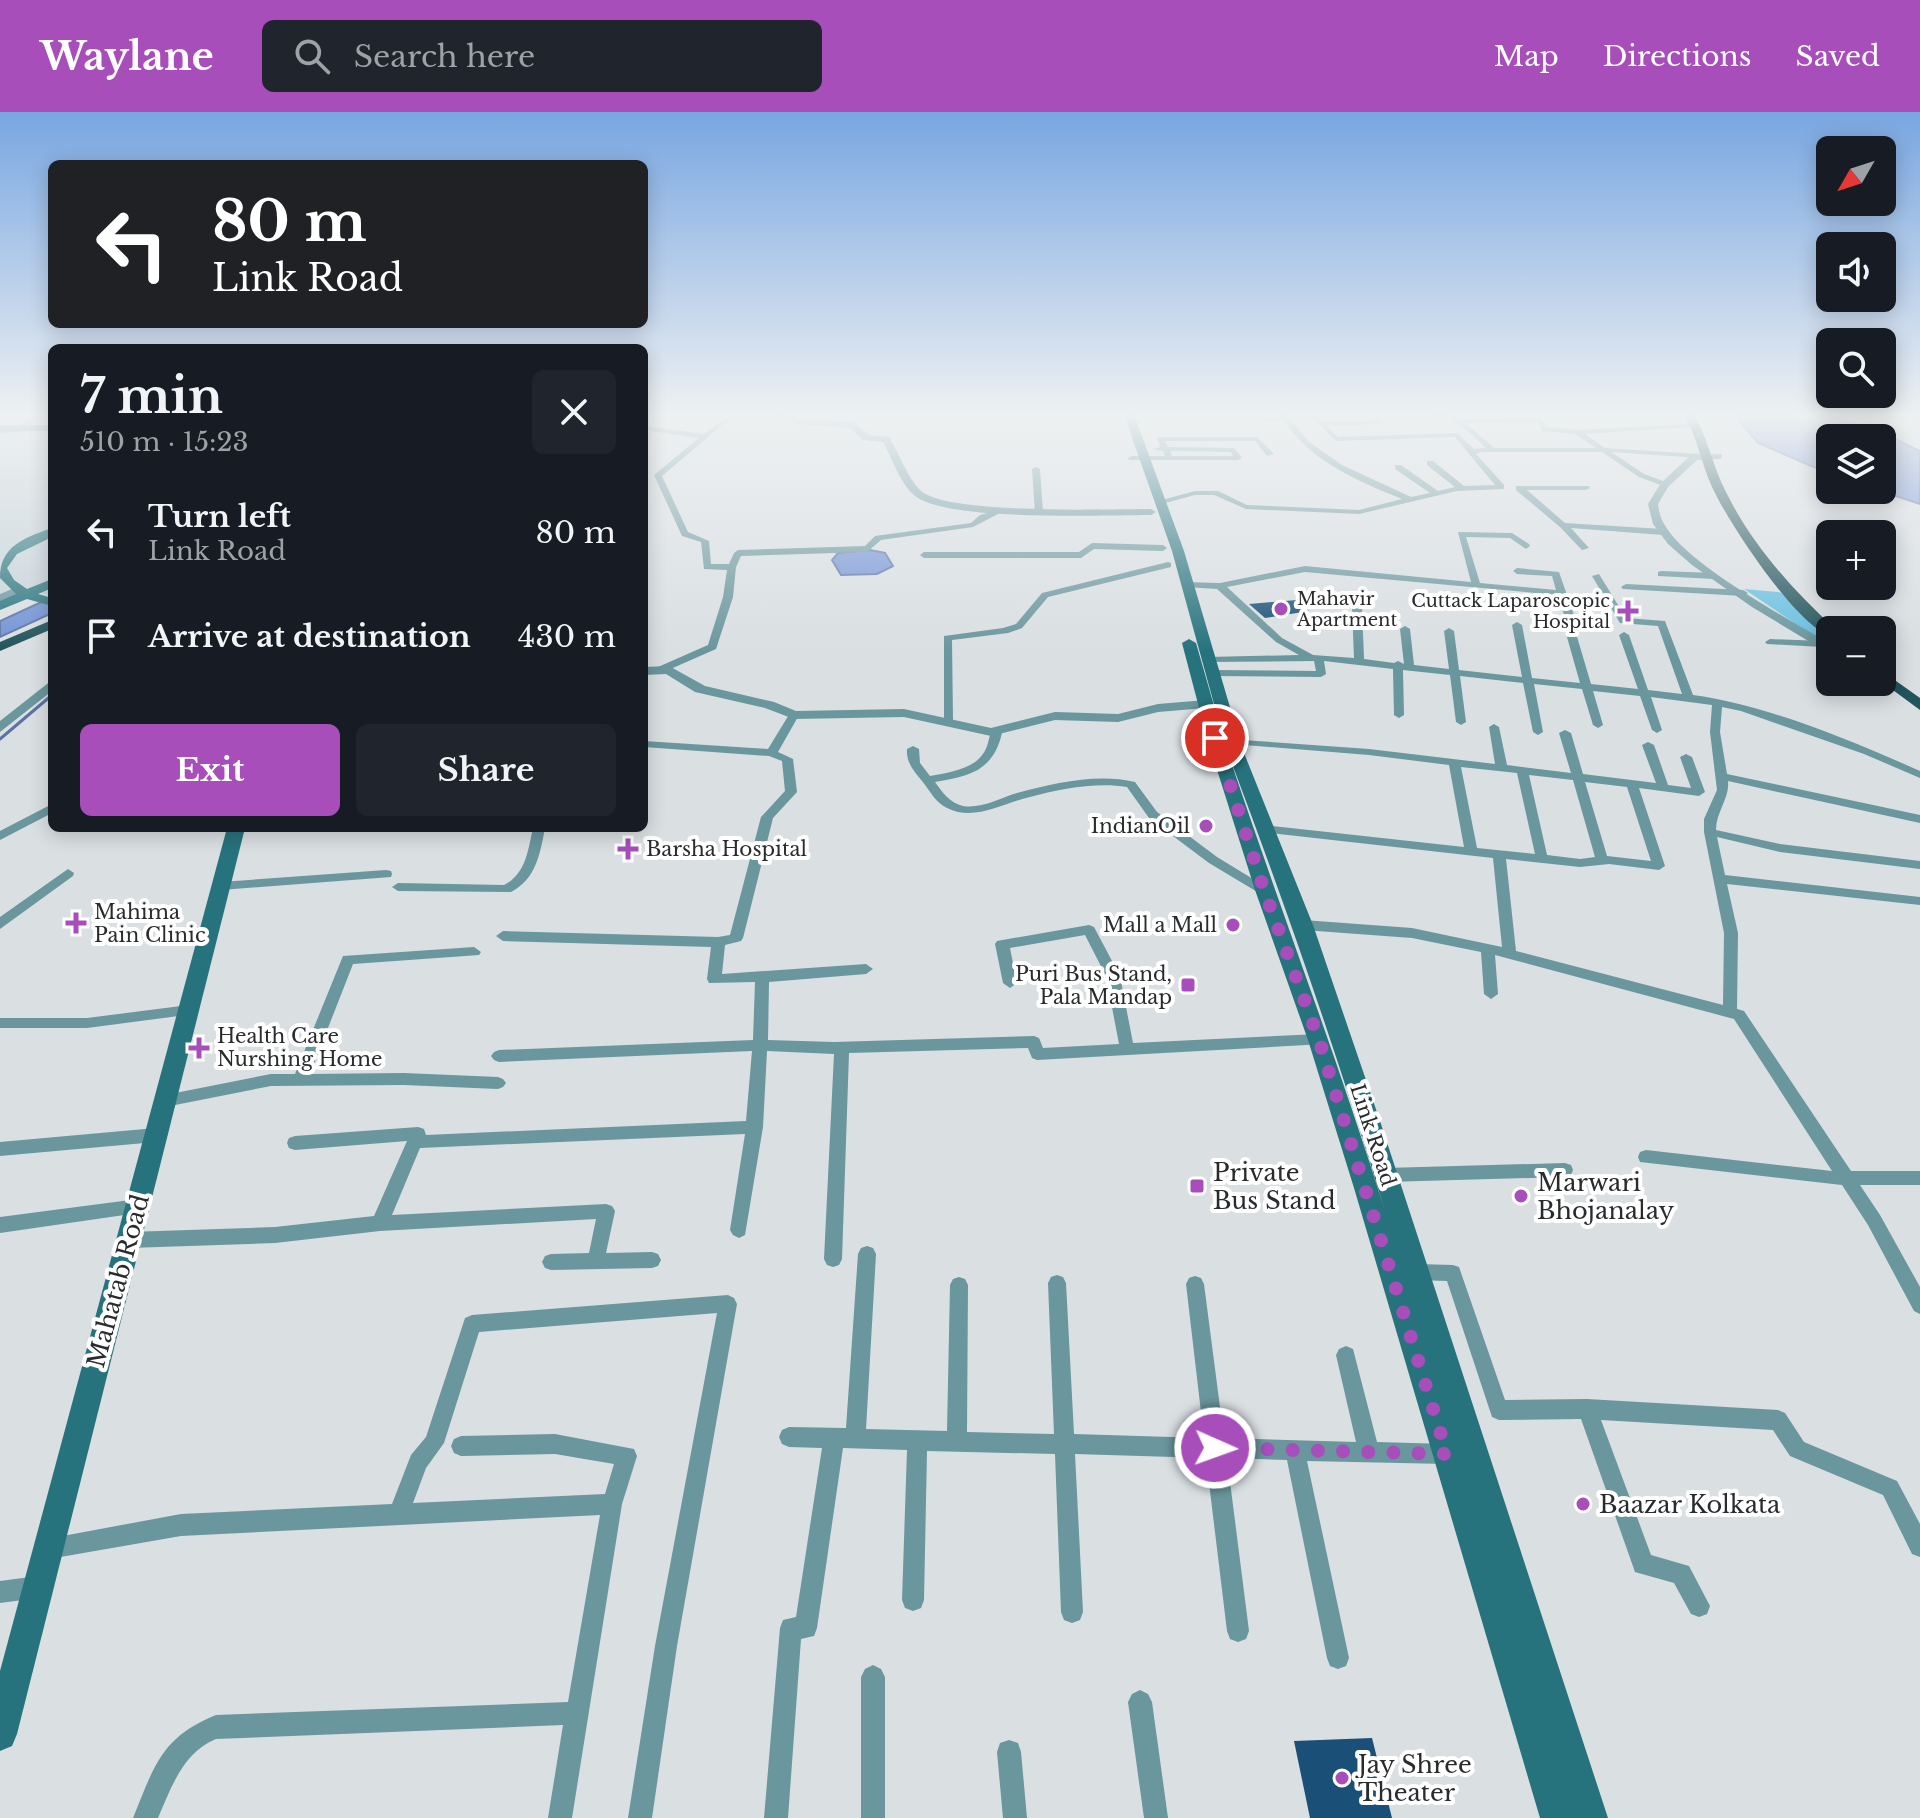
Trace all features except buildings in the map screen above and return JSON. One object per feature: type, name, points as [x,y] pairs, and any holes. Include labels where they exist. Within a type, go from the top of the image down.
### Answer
[{"type":"main road","name":"Link Road","points":[[1151,492],[1175,571],[1206,704],[1264,890],[1319,1040],[1558,1818]]},
{"type":"main road","points":[[1720,492],[1762,560],[1816,617]]},
{"type":"main road","points":[[1732,492],[1766,549],[1791,581],[1827,616]]},
{"type":"main road","name":"Link Road","points":[[1156,507],[1232,741],[1303,925],[1386,1175],[1590,1818]]},
{"type":"main road","points":[[35,591],[5,578],[1,568],[4,559],[48,534]]},
{"type":"main road","points":[[0,602],[35,591]]},
{"type":"main road","points":[[0,647],[48,626]]},
{"type":"main road","points":[[1896,676],[1920,694]]},
{"type":"main road","points":[[1896,687],[1920,705]]},
{"type":"main road","name":"Mahatab Road","points":[[0,1734],[235,832]]},
{"type":"street","points":[[666,492],[685,534],[705,541],[707,567],[732,567]]},
{"type":"street","points":[[916,492],[936,502],[998,512],[1039,513],[1156,507],[1195,493],[1215,493],[1246,507],[1359,512],[1449,492]]},
{"type":"street","points":[[1038,492],[1039,513]]},
{"type":"street","points":[[1392,492],[1413,501]]},
{"type":"street","points":[[1433,492],[1438,495]]},
{"type":"street","points":[[1523,492],[1585,548]]},
{"type":"street","points":[[1662,492],[1653,506],[1663,532],[1678,551],[1816,640]]},
{"type":"street","points":[[648,671],[662,669],[712,647],[738,553],[867,549],[878,538],[973,525],[983,517],[998,512]]},
{"type":"street","points":[[1563,525],[1663,532]]},
{"type":"street","points":[[1476,585],[1461,534],[1510,536],[1526,546]]},
{"type":"street","points":[[924,555],[1081,555],[1092,546],[1220,586],[1279,640],[1315,658],[1321,674],[1210,666]]},
{"type":"street","points":[[1220,586],[1305,569],[1562,593]]},
{"type":"street","points":[[948,721],[947,638],[1005,631],[1019,626],[1045,595],[1175,571]]},
{"type":"street","points":[[1517,571],[1556,574],[1569,615]]},
{"type":"street","points":[[1661,574],[1714,576]]},
{"type":"street","points":[[1596,576],[1623,621],[1662,623],[1670,637],[1689,698]]},
{"type":"street","points":[[1626,587],[1743,593]]},
{"type":"street","points":[[1357,607],[1359,661]]},
{"type":"street","points":[[1517,625],[1538,732]]},
{"type":"street","points":[[1399,715],[1405,629]]},
{"type":"street","points":[[1570,630],[1584,686],[1598,725]]},
{"type":"street","points":[[1449,631],[1461,722]]},
{"type":"street","points":[[1624,635],[1657,730]]},
{"type":"street","points":[[1770,642],[1816,646]]},
{"type":"street","points":[[1210,666],[1315,658],[1689,698],[1744,708],[1868,752],[1920,775]]},
{"type":"street","points":[[662,669],[674,672],[700,689],[769,705],[794,715],[887,711],[996,733],[1055,716],[1118,718],[1158,708],[1206,704]]},
{"type":"street","points":[[0,728],[48,687]]},
{"type":"street","points":[[1717,703],[1715,732],[1721,801],[1713,809],[1710,832],[1731,933],[1730,1011]]},
{"type":"street","points":[[771,753],[794,715]]},
{"type":"street","points":[[1494,727],[1502,768]]},
{"type":"street","points":[[928,780],[965,771],[988,760],[994,751],[996,733]]},
{"type":"street","points":[[1565,733],[1602,861]]},
{"type":"street","points":[[1232,741],[1454,762],[1699,792],[1686,757]]},
{"type":"street","points":[[503,936],[718,942],[736,938],[767,817],[791,792],[787,759],[771,753],[648,744]]},
{"type":"street","points":[[1648,745],[1663,788]]},
{"type":"street","points":[[913,749],[912,757],[917,770],[943,801],[969,810],[1036,792],[1113,782],[1131,784],[1153,815],[1213,860],[1264,890]]},
{"type":"street","points":[[1454,762],[1471,850]]},
{"type":"street","points":[[1522,771],[1542,859]]},
{"type":"street","points":[[1721,776],[1920,819]]},
{"type":"street","points":[[1264,829],[1592,864],[1602,861],[1659,866],[1632,784]]},
{"type":"street","points":[[0,836],[48,810]]},
{"type":"street","points":[[398,887],[506,889],[515,886],[531,866],[538,832]]},
{"type":"street","points":[[1710,832],[1780,848],[1920,865]]},
{"type":"street","points":[[1499,853],[1509,953]]},
{"type":"street","points":[[0,924],[68,873]]},
{"type":"street","points":[[221,886],[386,874]]},
{"type":"street","points":[[1721,879],[1920,901]]},
{"type":"street","points":[[1303,925],[1412,933],[1488,948],[1665,998],[1730,1011],[1749,1026],[1848,1179],[1892,1248],[1920,1305]]},
{"type":"street","points":[[1010,983],[1002,944],[1089,930],[1113,976],[1127,1049]]},
{"type":"street","points":[[718,942],[714,979],[866,969]]},
{"type":"street","points":[[1488,948],[1491,994]]},
{"type":"street","points":[[300,1080],[348,959],[474,952]]},
{"type":"street","points":[[739,1230],[755,1127],[762,1045],[762,977]]},
{"type":"street","points":[[0,1023],[87,1023],[189,1010]]},
{"type":"street","points":[[499,1056],[762,1045],[842,1048],[1034,1042],[1037,1054],[1319,1040]]},
{"type":"street","points":[[833,1259],[842,1048]]},
{"type":"street","points":[[165,1101],[271,1080],[498,1083]]},
{"type":"street","points":[[415,1142],[755,1127]]},
{"type":"street","points":[[295,1143],[418,1134],[380,1223]]},
{"type":"street","points":[[0,1149],[156,1135]]},
{"type":"street","points":[[1646,1157],[1848,1179],[1920,1178]]},
{"type":"street","points":[[1386,1175],[1565,1170]]},
{"type":"street","points":[[0,1225],[138,1206]]},
{"type":"street","points":[[129,1240],[275,1235],[380,1223],[606,1211],[596,1261]]},
{"type":"street","points":[[776,1818],[791,1628],[806,1628],[844,1439],[867,1254]]},
{"type":"street","points":[[551,1262],[652,1260]]},
{"type":"street","points":[[1417,1272],[1453,1273],[1499,1410],[1587,1409],[1778,1420],[1797,1449],[1890,1488],[1920,1546]]},
{"type":"street","points":[[1057,1283],[1067,1444],[1072,1612]]},
{"type":"street","points":[[1195,1284],[1238,1631]]},
{"type":"street","points":[[957,1442],[959,1285]]},
{"type":"street","points":[[399,1514],[418,1462],[434,1443],[472,1324],[728,1304],[666,1646],[640,1818]]},
{"type":"street","points":[[1346,1355],[1369,1452]]},
{"type":"street","points":[[1587,1409],[1643,1564],[1681,1574],[1699,1606]]},
{"type":"street","points":[[789,1437],[1447,1454]]},
{"type":"street","points":[[913,1600],[917,1441]]},
{"type":"street","points":[[461,1446],[555,1444],[627,1456],[612,1504],[560,1818]]},
{"type":"street","points":[[1295,1451],[1338,1658]]},
{"type":"street","points":[[49,1548],[181,1525],[612,1504]]},
{"type":"street","points":[[0,1592],[39,1587]]},
{"type":"street","points":[[873,1677],[873,1818]]},
{"type":"street","points":[[1140,1702],[1156,1818]]},
{"type":"street","points":[[145,1818],[175,1753],[195,1733],[216,1727],[578,1713]]},
{"type":"street","points":[[1009,1752],[1015,1818]]},
{"type":"shaded area","points":[[0,492],[48,492],[48,595],[21,587],[0,594]]},
{"type":"shaded area","points":[[1896,492],[1920,492],[1920,504],[1896,496]]},
{"type":"shaded area","points":[[870,550],[885,553],[893,566],[877,574],[841,575],[832,560],[838,553]]},
{"type":"shaded area","points":[[1744,589],[1787,593],[1816,622],[1816,638]]},
{"type":"shaded area","points":[[48,599],[48,615],[0,637],[0,621]]},
{"type":"waterway","points":[[0,739],[48,698]]},
{"type":"place","name":"Mahavir Apartment","points":[[1281,609]]},
{"type":"place","name":"Cuttack Laparoscopic Hospital","points":[[1628,611]]},
{"type":"place","name":"IndianOil","points":[[1206,826]]},
{"type":"place","name":"Barsha Hospital","points":[[628,849]]},
{"type":"place","name":"Mahima Pain Clinic","points":[[76,923]]},
{"type":"place","name":"Mall a Mall","points":[[1233,925]]},
{"type":"place","name":"Puri Bus Stand, Pala Mandap","points":[[1188,985]]},
{"type":"place","name":"Health Care Nurshing Home","points":[[199,1048]]},
{"type":"place","name":"Private Bus Stand","points":[[1197,1186]]},
{"type":"place","name":"Marwari Bhojanalay","points":[[1521,1196]]},
{"type":"place","name":"Baazar Kolkata","points":[[1583,1504]]},
{"type":"place","name":"Jay Shree Theater","points":[[1342,1778]]},
{"type":"route","points":[[1215,738],[1264,890],[1319,1040],[1447,1454],[1215,1448]]}]
